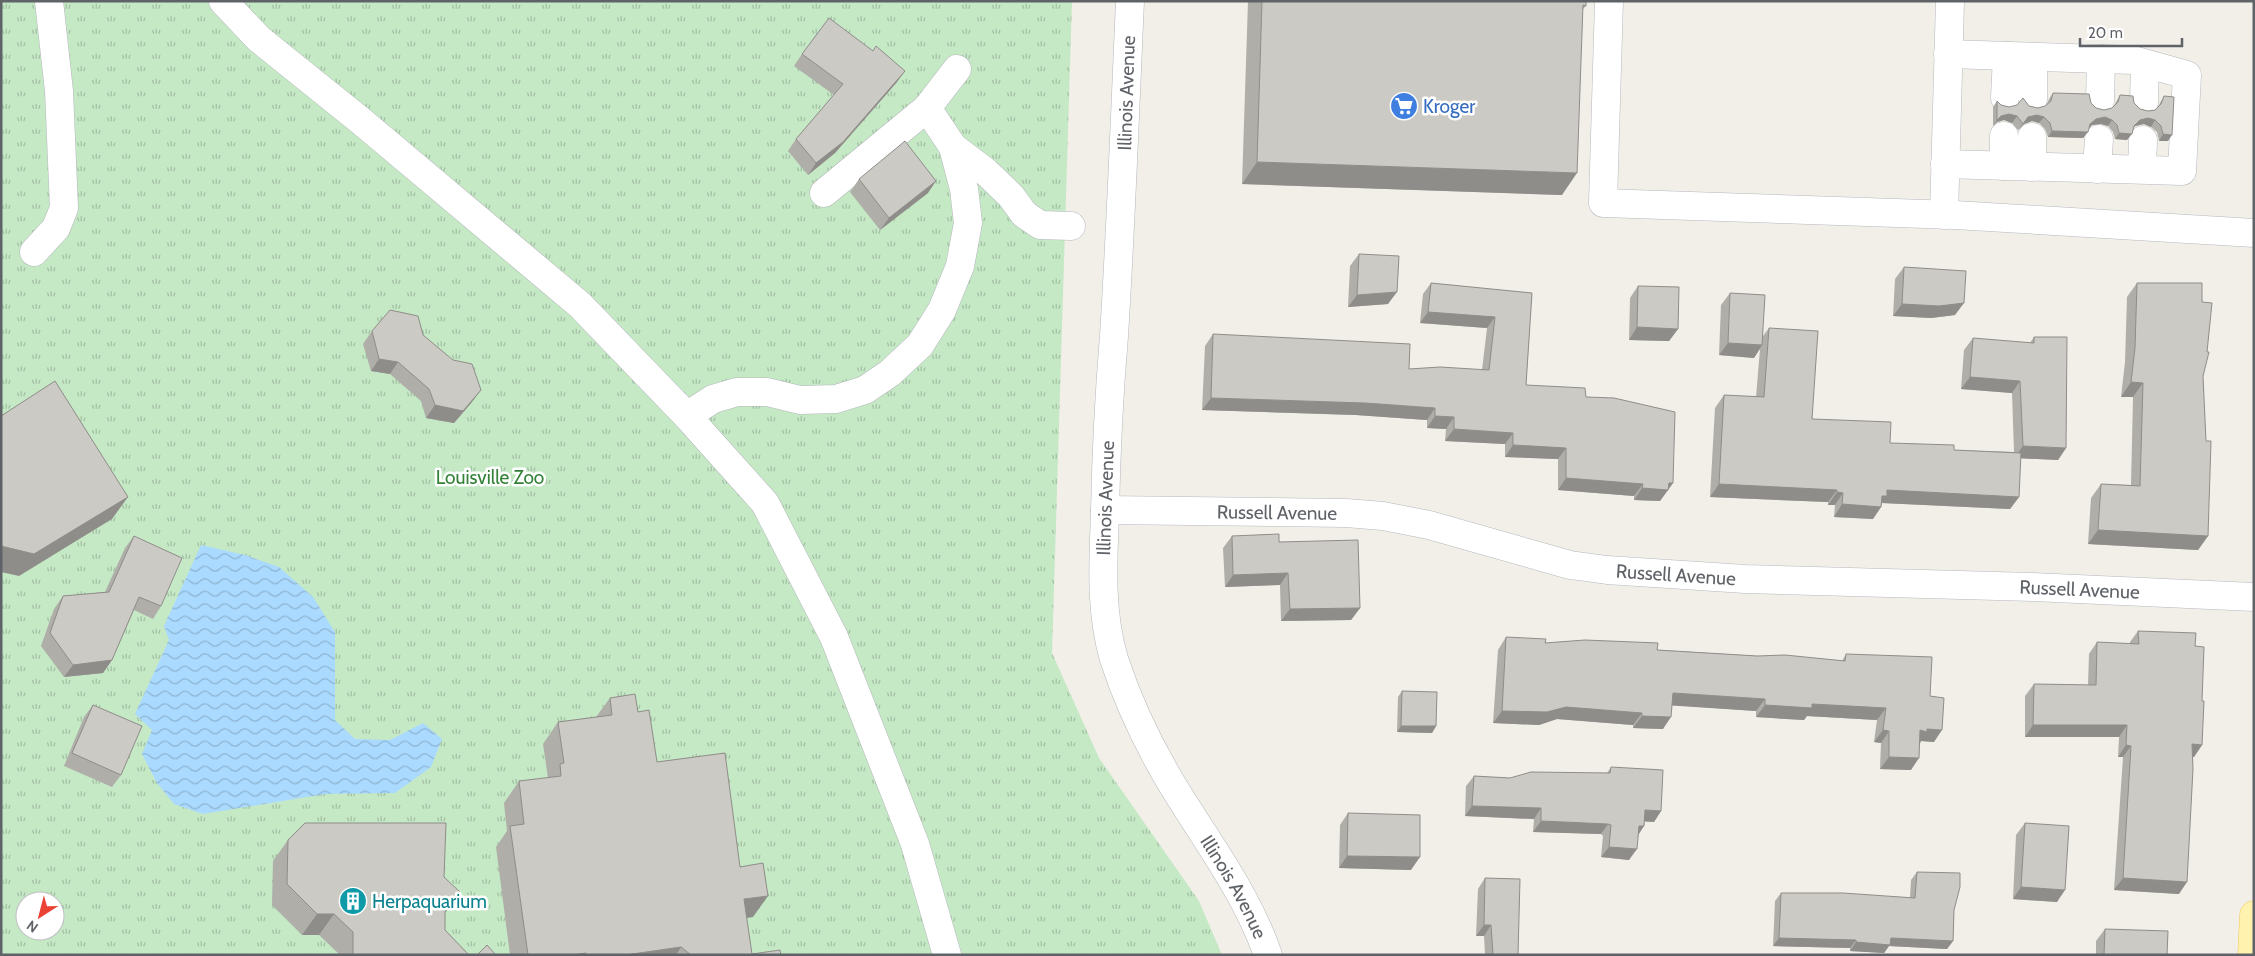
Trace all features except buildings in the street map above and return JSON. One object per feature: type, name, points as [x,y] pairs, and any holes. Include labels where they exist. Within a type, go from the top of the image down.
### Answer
[{"type":"main road","points":[[2252,955],[2254,915]]},
{"type":"street","points":[[34,252],[56,228],[64,208],[59,91],[50,1]]},
{"type":"street","points":[[224,1],[259,39],[361,120],[580,305],[687,416],[765,503],[834,637],[916,844],[947,955]]},
{"type":"street","name":"Illinois Avenue","points":[[1130,1],[1120,244],[1106,444],[1103,584],[1105,614],[1113,655],[1138,722],[1170,780],[1241,893],[1261,934],[1268,955]]},
{"type":"street","points":[[1609,1],[1603,203],[1944,215],[2254,233]]},
{"type":"street","points":[[1944,215],[1950,1]]},
{"type":"street","points":[[1945,164],[2182,171],[2187,75],[2133,60],[1948,54]]},
{"type":"street","points":[[2005,98],[2006,56]]},
{"type":"street","points":[[2033,57],[2033,99]]},
{"type":"street","points":[[2100,101],[2101,59]]},
{"type":"street","points":[[2145,64],[2157,103],[2172,71]]},
{"type":"street","points":[[824,193],[927,108],[957,69]]},
{"type":"street","points":[[687,416],[713,399],[737,392],[767,392],[800,400],[836,399],[865,390],[890,373],[920,345],[942,310],[960,266],[968,223],[964,189],[953,147],[927,108]]},
{"type":"street","points":[[2004,136],[2004,166]]},
{"type":"street","points":[[2032,137],[2032,166]]},
{"type":"street","points":[[2097,168],[2099,139]]},
{"type":"street","points":[[2155,170],[2156,141]]},
{"type":"street","points":[[953,147],[986,172],[1011,196],[1024,214],[1040,225],[1071,226]]},
{"type":"street","name":"Russell Avenue","points":[[1105,510],[1346,513],[1383,516],[1429,525],[1570,565],[1607,570],[1745,579],[2033,587],[2254,597]]},
{"type":"green space","name":"Louisville Zoo","points":[[1,1],[1072,1],[1052,653],[1099,758],[1199,901],[1222,955],[1,955]]},
{"type":"water","points":[[201,545],[245,555],[279,567],[313,597],[335,632],[335,720],[355,739],[390,740],[423,723],[442,739],[431,767],[395,793],[325,794],[203,814],[174,804],[157,783],[142,754],[152,730],[135,714],[169,640],[164,626]]},
{"type":"place","name":"Kroger","points":[[1404,106]]},
{"type":"place","name":"Herpaquarium","points":[[353,901]]}]
